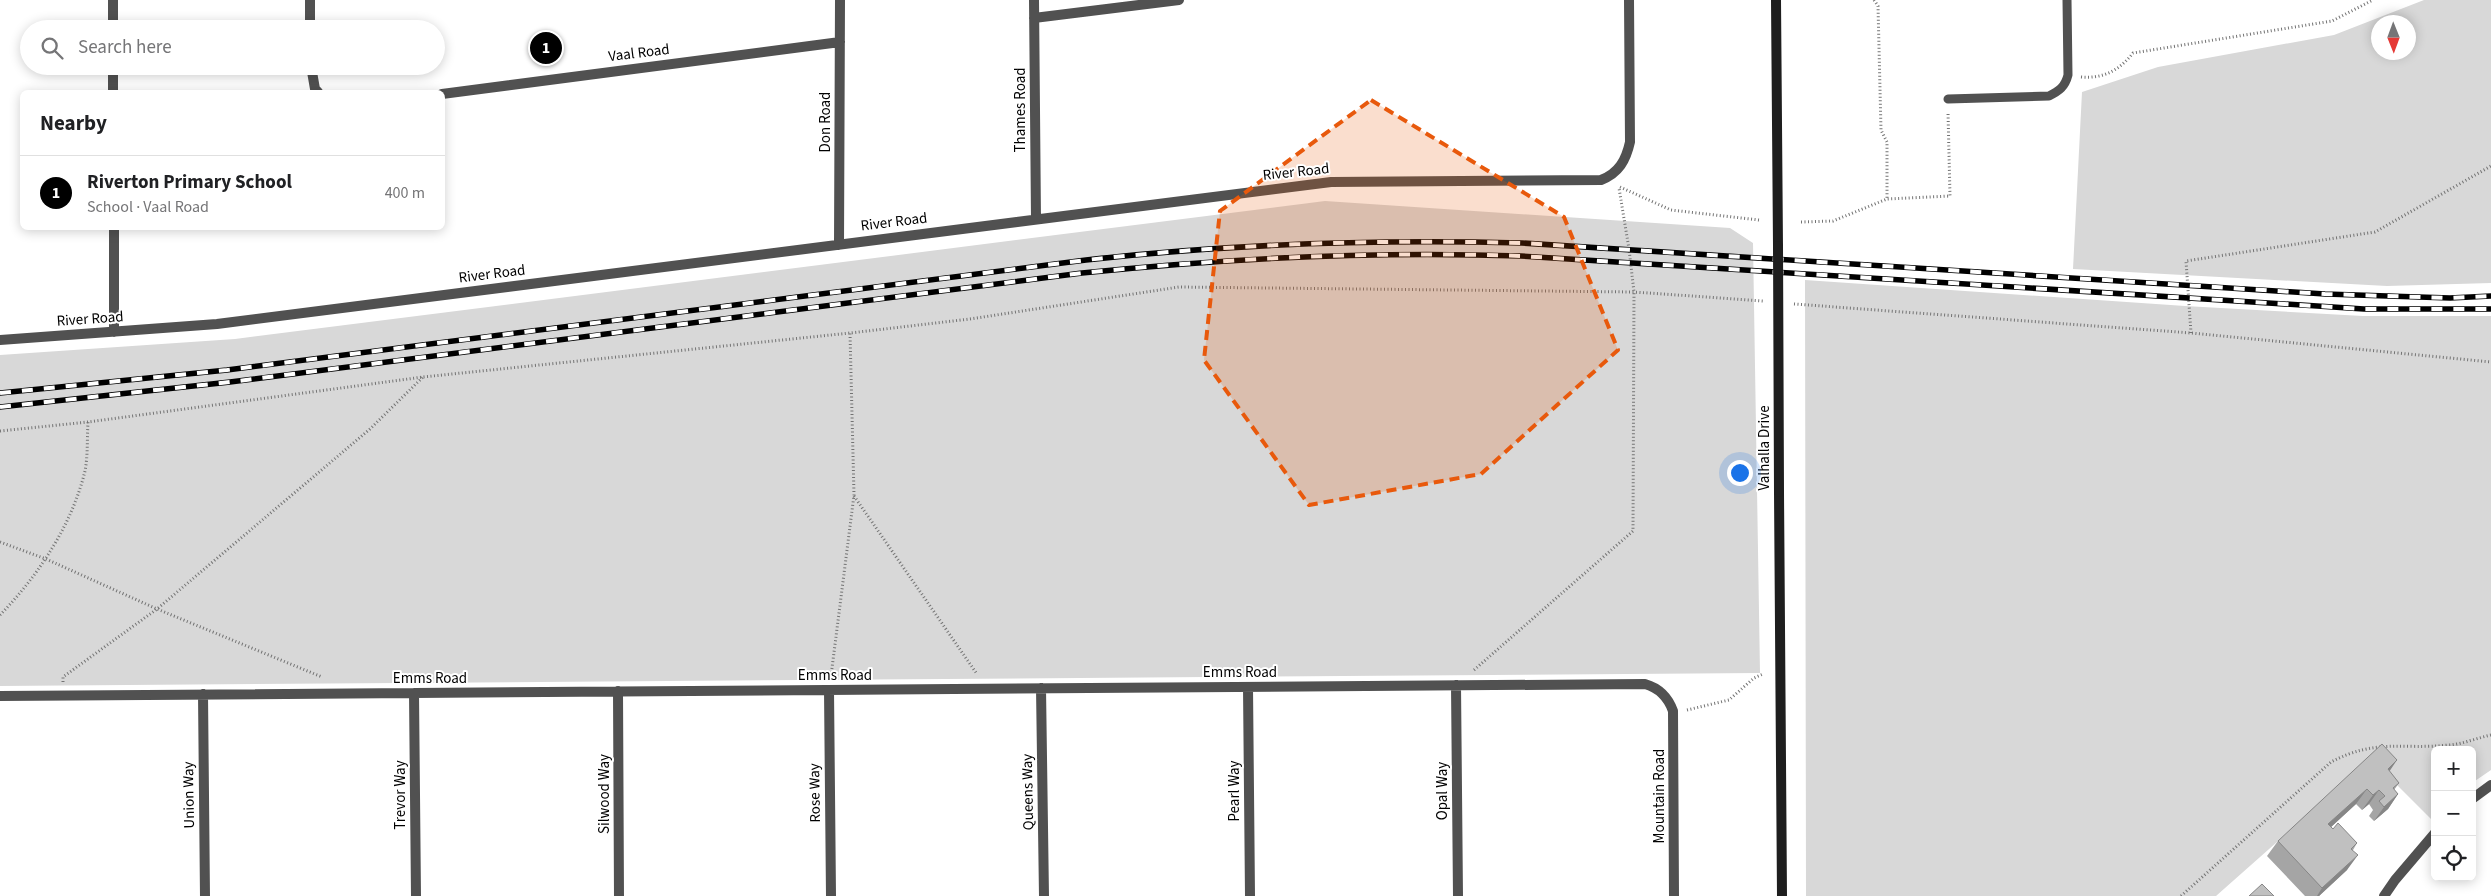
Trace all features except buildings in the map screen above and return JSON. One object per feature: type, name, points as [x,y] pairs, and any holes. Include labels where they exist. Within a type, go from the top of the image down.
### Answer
[{"type":"main road","name":"Valhalla Drive","points":[[1776,0],[1782,896]]},
{"type":"street","points":[[113,0],[113,20]]},
{"type":"street","points":[[310,0],[310,20]]},
{"type":"street","name":"Don Road","points":[[839,245],[840,0]]},
{"type":"street","name":"Thames Road","points":[[1034,0],[1036,219]]},
{"type":"street","points":[[1034,18],[1179,0]]},
{"type":"street","points":[[1617,171],[1627,154],[1630,142],[1630,0]]},
{"type":"street","name":"Vaal Road","points":[[445,94],[840,42]]},
{"type":"street","points":[[113,75],[113,90]]},
{"type":"street","points":[[313,75],[316,90]]},
{"type":"street","name":"River Road","points":[[0,340],[217,324],[1331,182],[1590,181],[1610,176],[1617,171]]},
{"type":"street","points":[[114,230],[114,332]]},
{"type":"street","name":"Emms Road","points":[[0,696],[1636,683],[1653,686],[1666,698]]},
{"type":"street","name":"Opal Way","points":[[1456,685],[1458,896]]},
{"type":"street","name":"Pearl Way","points":[[1248,687],[1250,896]]},
{"type":"street","name":"Queens Way","points":[[1042,688],[1044,896]]},
{"type":"street","name":"Rose Way","points":[[829,690],[831,896]]},
{"type":"street","name":"Silwood Way","points":[[618,691],[619,896]]},
{"type":"street","name":"Trevor Way","points":[[414,693],[416,896]]},
{"type":"street","name":"Union Way","points":[[203,694],[205,896]]},
{"type":"street","name":"Mountain Road","points":[[1666,698],[1673,711],[1674,896]]},
{"type":"street","points":[[2476,796],[2491,785]]},
{"type":"street","points":[[2384,896],[2432,836]]},
{"type":"lane","points":[[1948,99],[2049,96],[2058,92],[2066,83],[2068,75],[2067,0]]},
{"type":"path","points":[[1874,0],[1878,6],[1881,130],[1887,142],[1887,199]]},
{"type":"path","points":[[2068,75],[2093,78],[2122,67],[2133,53],[2332,21],[2373,0]]},
{"type":"path","points":[[1801,222],[1832,221],[1887,199],[1950,196],[1948,99]]},
{"type":"path","points":[[2191,333],[2186,261],[2375,232],[2491,166]]},
{"type":"path","points":[[1456,685],[1633,531],[1634,292],[1617,171]]},
{"type":"path","points":[[1619,187],[1671,210],[1759,220]]},
{"type":"path","points":[[0,431],[88,422],[423,377],[970,319],[1179,287],[1634,292],[1773,302]]},
{"type":"path","points":[[1793,304],[2191,333],[2491,362]]},
{"type":"path","points":[[829,690],[854,495],[850,333]]},
{"type":"path","points":[[62,696],[63,677],[157,610],[370,429],[423,377]]},
{"type":"path","points":[[0,615],[46,559],[73,506],[85,470],[88,422]]},
{"type":"path","points":[[854,495],[987,688]]},
{"type":"path","points":[[0,542],[46,559],[157,610],[328,680]]},
{"type":"path","points":[[1673,711],[1713,706],[1729,700],[1754,678],[1764,674]]},
{"type":"path","points":[[2181,896],[2337,759],[2350,753],[2388,745],[2450,745],[2491,735]]},
{"type":"highlighted area","points":[[1371,100],[1564,217],[1618,350],[1481,474],[1309,505],[1204,360],[1220,211]]},
{"type":"shaded area","points":[[2424,0],[2491,0],[2491,283],[2387,286],[2073,269],[2082,92],[2158,67],[2334,35],[2371,21],[2371,60],[2416,60],[2416,15],[2385,15]]},
{"type":"shaded area","points":[[1325,201],[1730,228],[1753,243],[1760,673],[0,686],[0,355],[235,339]]},
{"type":"shaded area","points":[[1805,280],[2363,316],[2491,316],[2491,770],[2476,780],[2476,746],[2431,746],[2431,819],[2371,759],[2216,896],[1806,896]]},
{"type":"railway","points":[[0,393],[227,370],[1086,260],[1195,250],[1304,244],[1358,242],[1522,243],[2325,294],[2450,298],[2491,296]]},
{"type":"railway","points":[[0,407],[230,382],[1082,273],[1192,263],[1302,257],[1411,254],[1521,256],[2364,309],[2491,309]]},
{"type":"place","name":"Riverton Primary School","points":[[546,48]]}]
